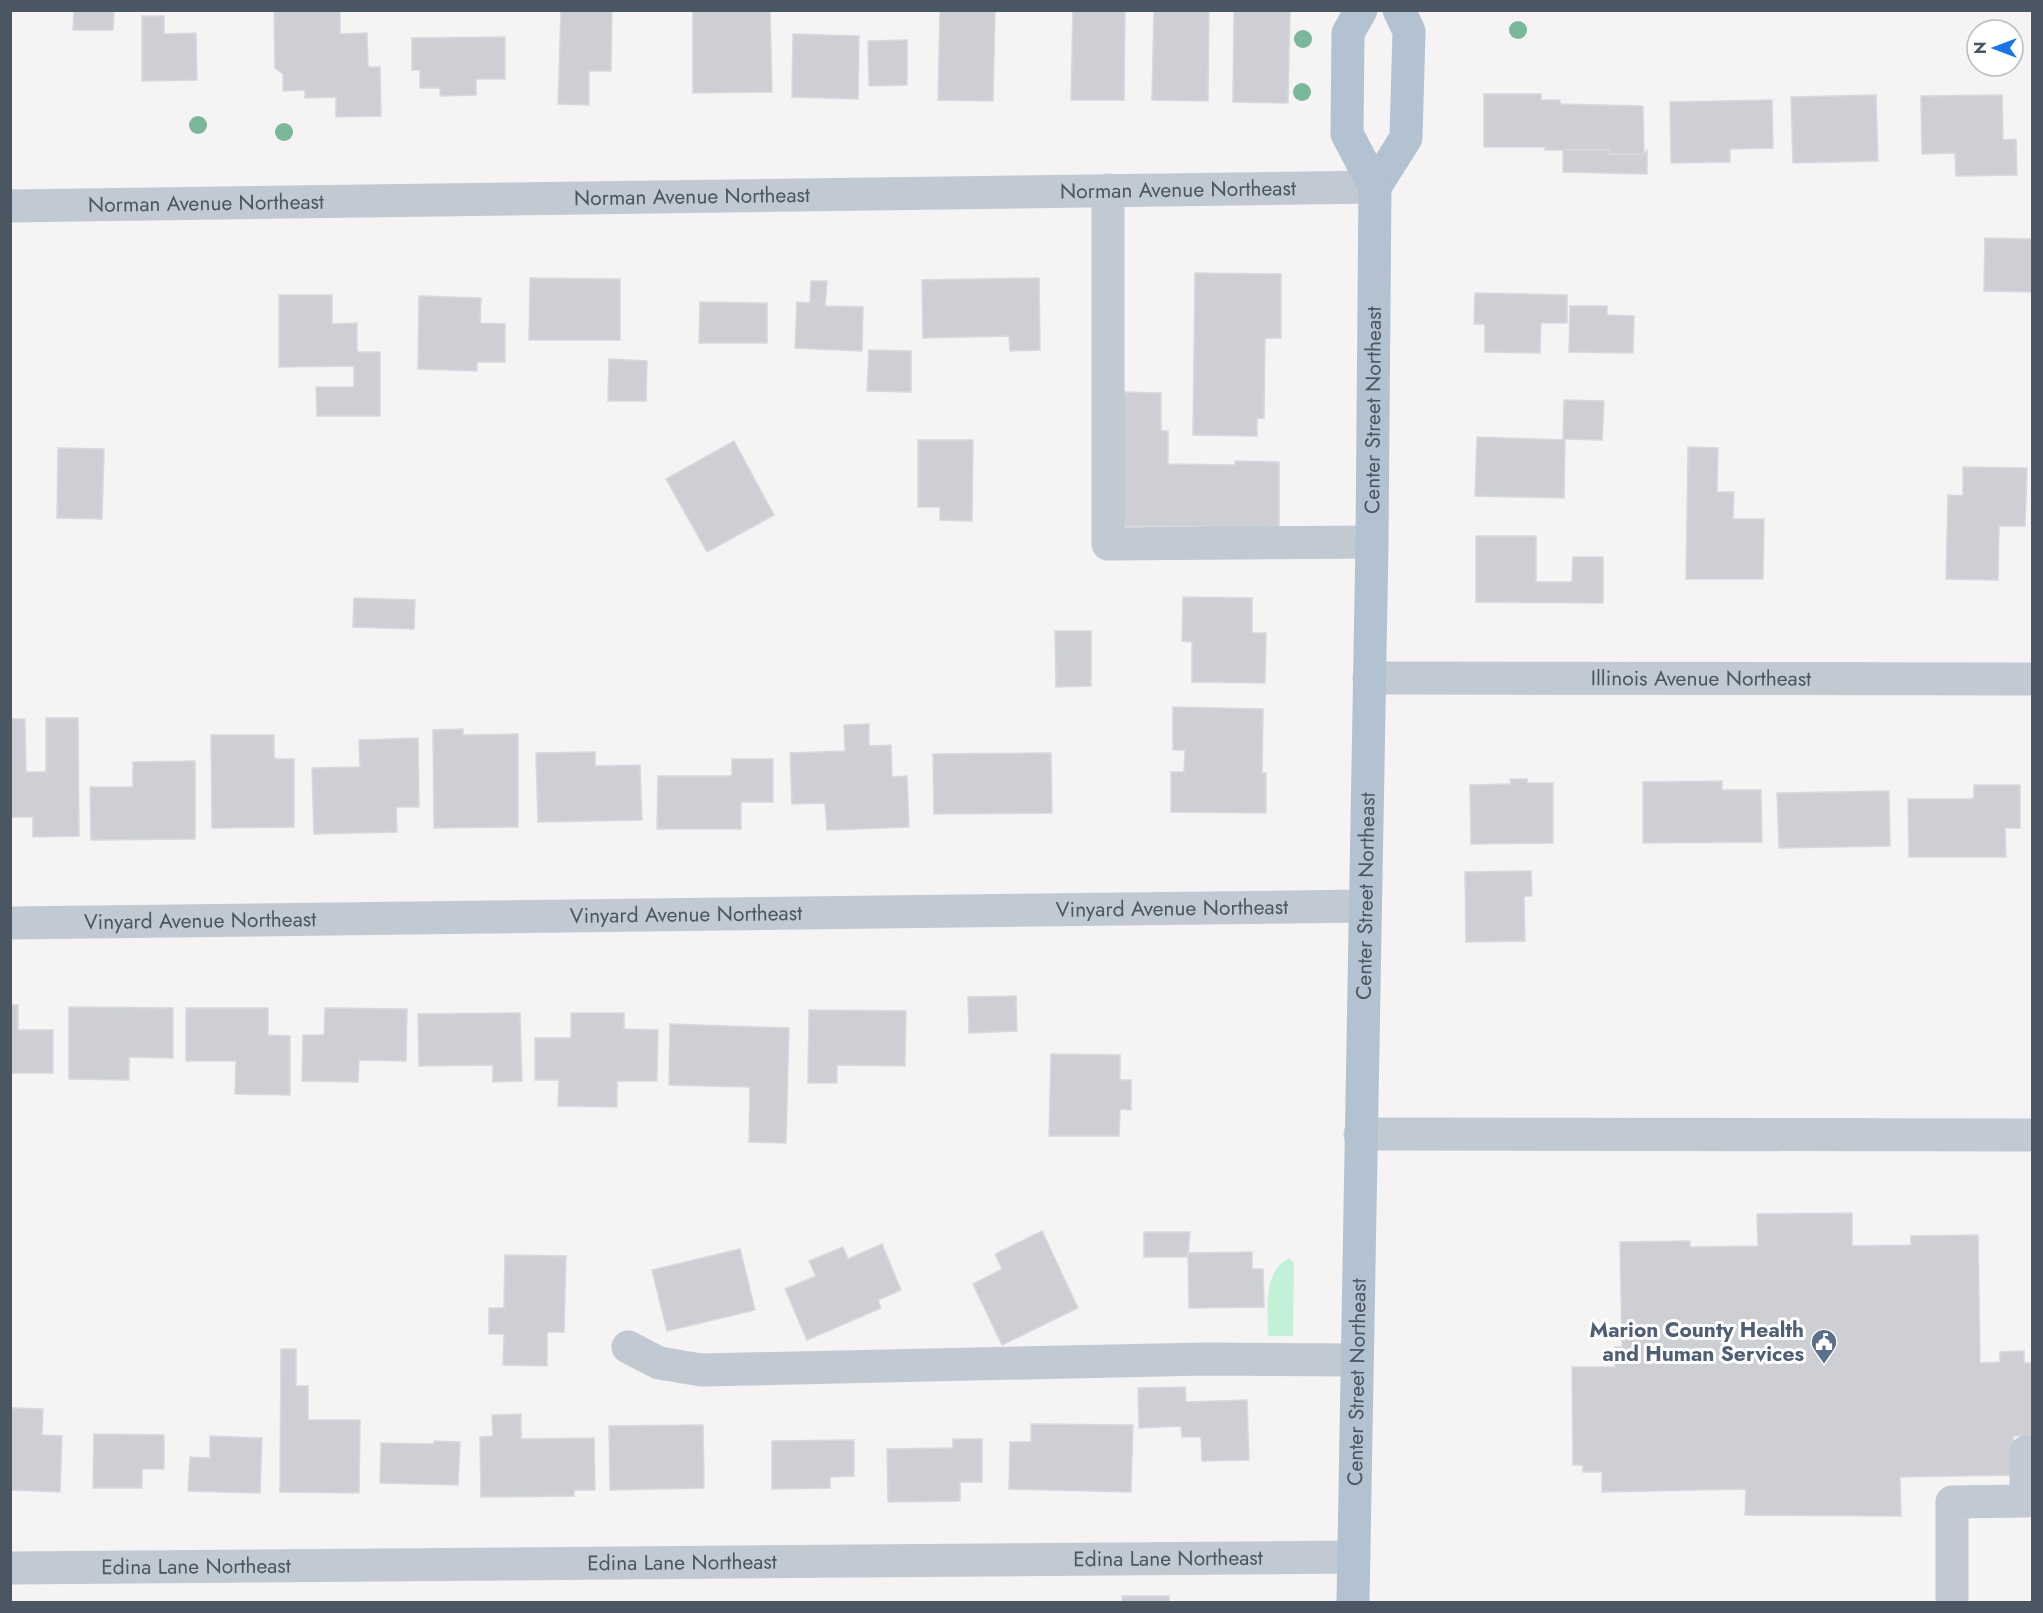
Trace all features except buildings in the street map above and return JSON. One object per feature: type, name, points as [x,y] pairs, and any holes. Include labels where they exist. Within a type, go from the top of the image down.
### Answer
[{"type":"main road","name":"Center Street Northeast","points":[[1353,1602],[1363,906],[1372,542],[1375,187],[1347,134],[1348,33],[1361,10]]},
{"type":"main road","points":[[1375,187],[1406,138],[1409,31],[1400,10]]},
{"type":"street","name":"Norman Avenue Northeast","points":[[10,206],[1375,187]]},
{"type":"street","points":[[1108,190],[1108,544],[1372,542]]},
{"type":"street","name":"Illinois Avenue Northeast","points":[[1368,678],[2032,679]]},
{"type":"street","name":"Vinyard Avenue Northeast","points":[[10,923],[1363,906]]},
{"type":"street","points":[[1360,1134],[2032,1135]]},
{"type":"street","points":[[628,1347],[659,1363],[700,1370],[1205,1359],[1356,1360]]},
{"type":"street","points":[[1952,1602],[1952,1502],[2026,1501],[2026,1452]]},
{"type":"street","name":"Edina Lane Northeast","points":[[10,1568],[1354,1557]]},
{"type":"green space","points":[[1289,1258],[1294,1263],[1293,1336],[1268,1336],[1270,1282],[1280,1264]]},
{"type":"place","name":"Marion County Health and Human Services","points":[[1824,1365]]}]
